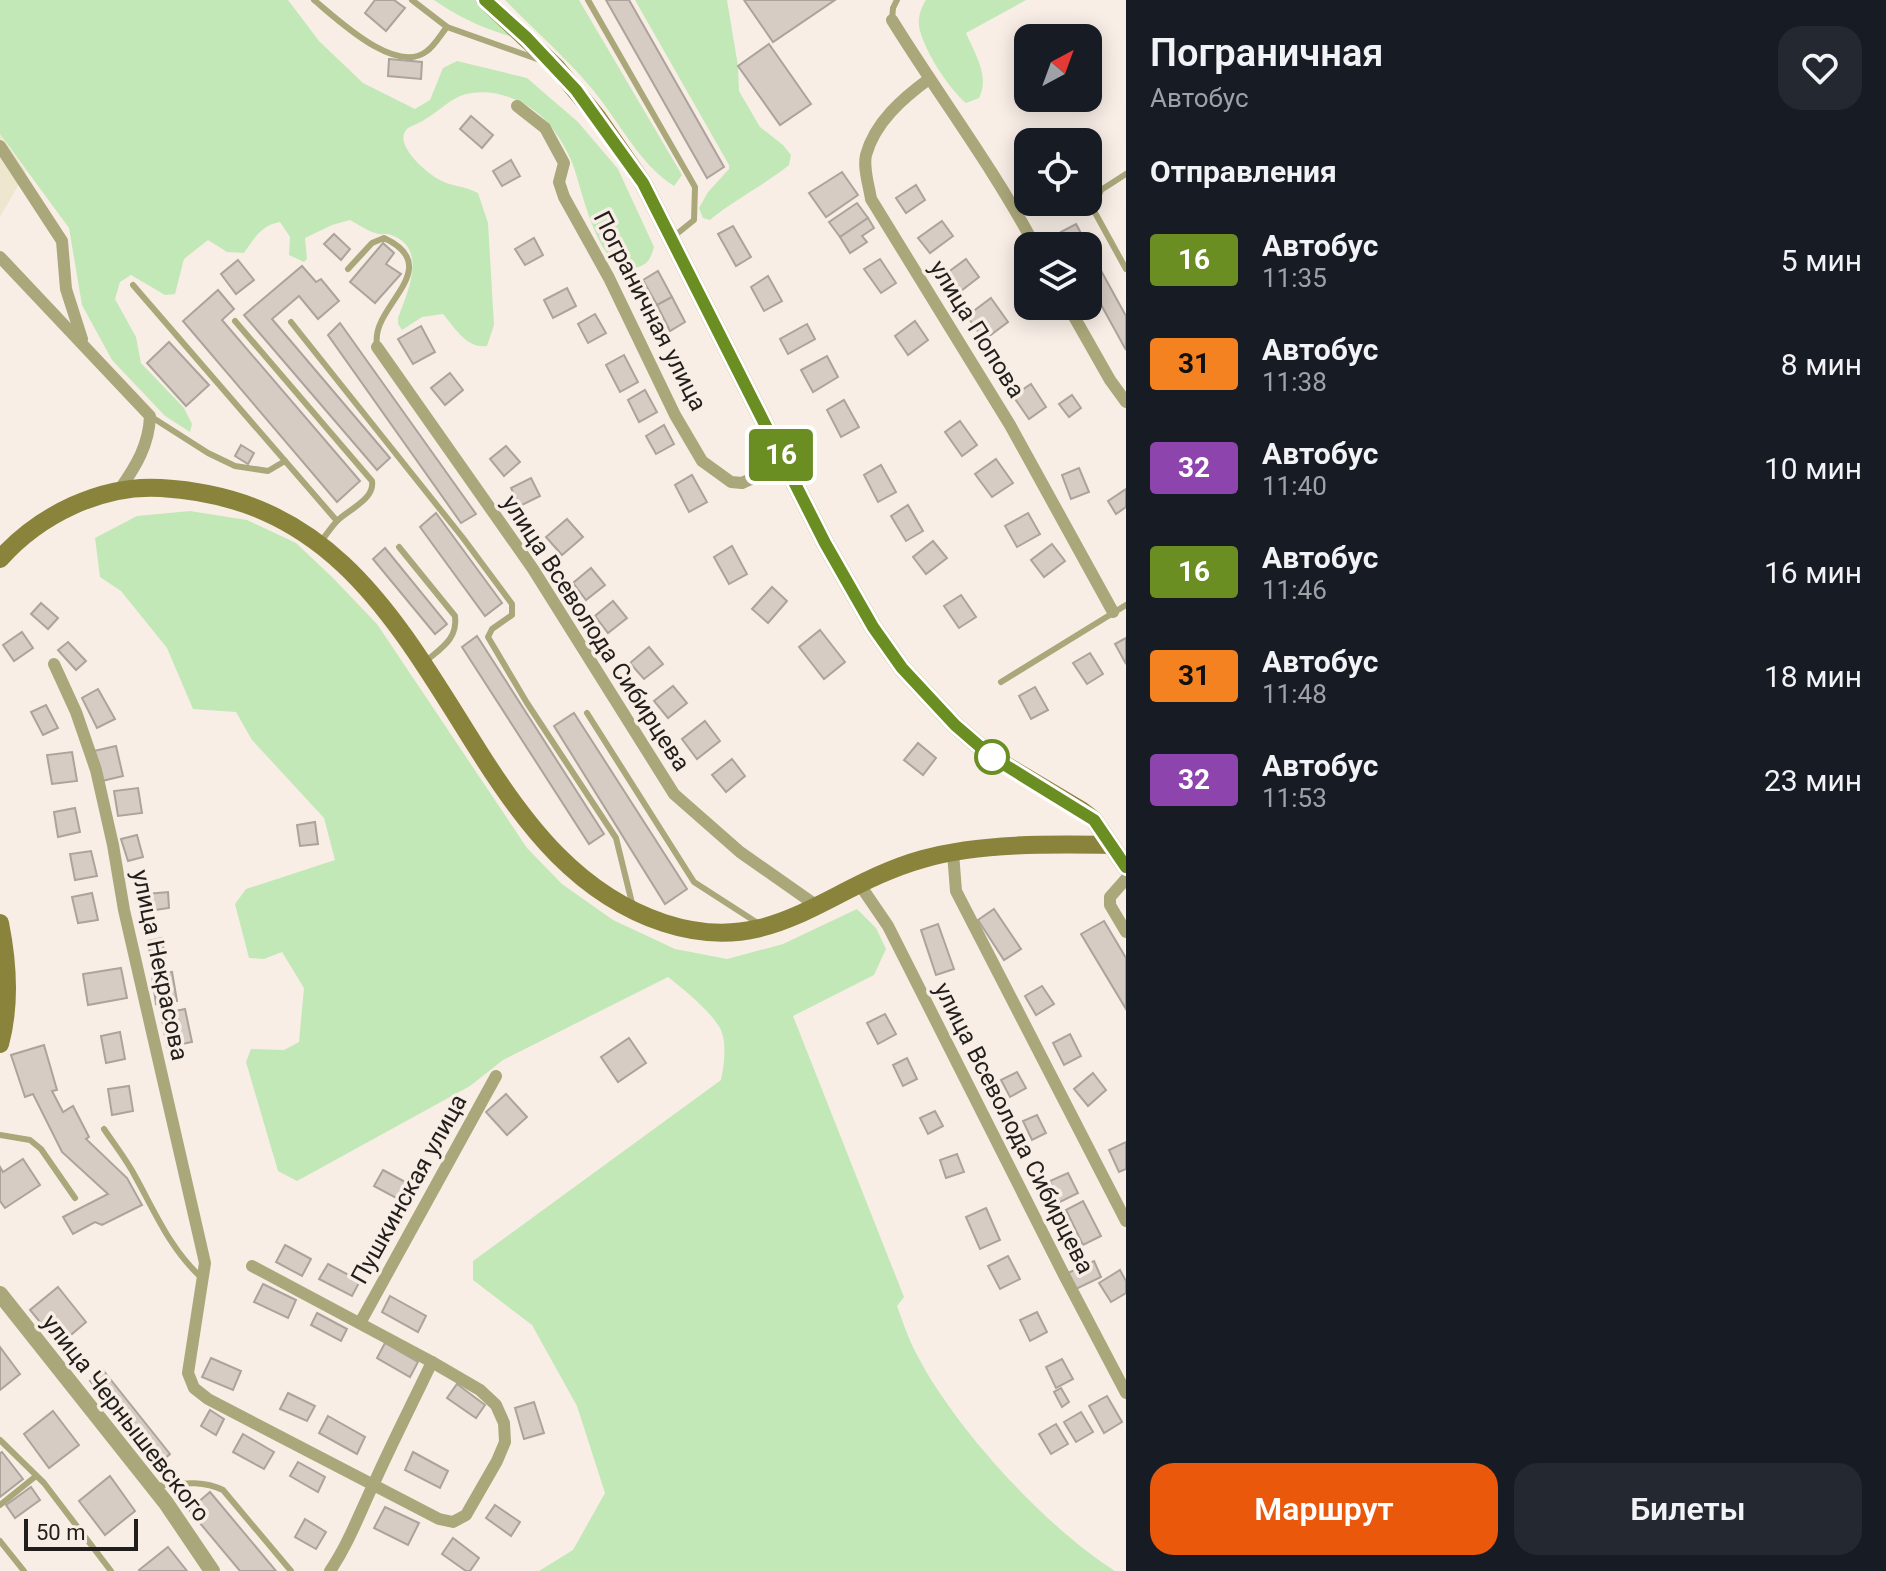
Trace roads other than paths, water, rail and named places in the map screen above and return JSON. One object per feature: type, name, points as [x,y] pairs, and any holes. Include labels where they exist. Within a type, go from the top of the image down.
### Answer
[{"type":"main road","points":[[485,0],[556,67],[636,171],[673,237],[848,585],[902,668],[928,698],[978,745],[1094,820],[1126,867]]},
{"type":"main road","points":[[0,559],[26,536],[69,508],[120,489],[167,488],[218,495],[273,513],[320,543],[360,580],[424,664],[526,823],[576,874],[634,911],[688,930],[740,933],[766,927],[923,859],[984,848],[1111,845]]},
{"type":"main road","points":[[0,923],[6,953],[5,1026],[0,1044]]},
{"type":"street","points":[[892,20],[988,163],[1027,232]]},
{"type":"street","name":"улица Попова","points":[[929,79],[898,102],[866,157],[871,199],[1010,425],[1113,612]]},
{"type":"street","name":"Пограничная улица","points":[[517,106],[545,128],[564,163],[559,182],[564,197],[609,278],[675,415],[702,461],[731,482],[742,483],[785,463]]},
{"type":"street","points":[[0,146],[62,241],[66,289],[85,346]]},
{"type":"street","points":[[0,257],[150,416],[150,428],[140,461],[120,489]]},
{"type":"street","points":[[1076,320],[1126,402]]},
{"type":"street","name":"улица Всеволода Сибирцева","points":[[377,347],[533,569],[674,794],[740,852],[817,906]]},
{"type":"street","name":"улица Некрасова","points":[[54,664],[76,712],[96,770],[124,910],[205,1263],[203,1279]]},
{"type":"street","points":[[953,853],[956,891],[1126,1221]]},
{"type":"street","points":[[1126,879],[1110,897],[1110,905],[1126,932]]},
{"type":"street","name":"улица Всеволода Сибирцева","points":[[860,885],[888,926],[1126,1393]]},
{"type":"street","name":"Пушкинская улица","points":[[360,1323],[496,1076]]},
{"type":"street","name":"Пушкинская улица","points":[[203,1279],[188,1373],[194,1388],[208,1399],[439,1519],[453,1522],[466,1515],[505,1442],[504,1423],[496,1405],[480,1390],[432,1362],[252,1266]]},
{"type":"street","name":"улица Чернышевского","points":[[1,1298],[152,1486],[212,1571]]},
{"type":"street","points":[[330,1571],[360,1517],[432,1362]]},
{"type":"lane","points":[[314,0],[376,49],[395,55],[418,56],[428,51],[447,27]]},
{"type":"lane","points":[[412,0],[447,27],[556,67]]},
{"type":"lane","points":[[588,0],[695,187],[694,220],[673,237]]},
{"type":"lane","points":[[892,20],[897,0]]},
{"type":"lane","points":[[1126,174],[1101,190],[1093,209],[1126,269]]},
{"type":"lane","points":[[348,269],[372,243],[384,238],[396,243],[408,260],[408,282],[381,321],[377,347]]},
{"type":"lane","points":[[133,285],[337,521]]},
{"type":"lane","points":[[235,321],[372,481],[370,495],[337,521],[320,543]]},
{"type":"lane","points":[[291,322],[512,604],[512,615],[492,629],[488,637],[527,703],[616,838],[634,911]]},
{"type":"lane","points":[[150,416],[208,453],[235,466],[268,471],[285,461]]},
{"type":"lane","points":[[399,547],[455,616],[457,626],[453,638],[424,664]]},
{"type":"lane","points":[[1001,682],[1126,605]]},
{"type":"lane","points":[[587,713],[694,882],[766,927]]},
{"type":"lane","points":[[104,1129],[133,1172],[175,1249],[203,1279]]},
{"type":"lane","points":[[0,1135],[30,1140],[41,1149],[75,1198]]},
{"type":"lane","points":[[0,1440],[36,1476],[111,1571]]},
{"type":"lane","points":[[0,1505],[36,1476]]},
{"type":"lane","points":[[152,1486],[197,1482],[223,1490],[291,1571]]},
{"type":"lane","points":[[0,1541],[24,1571]]}]
